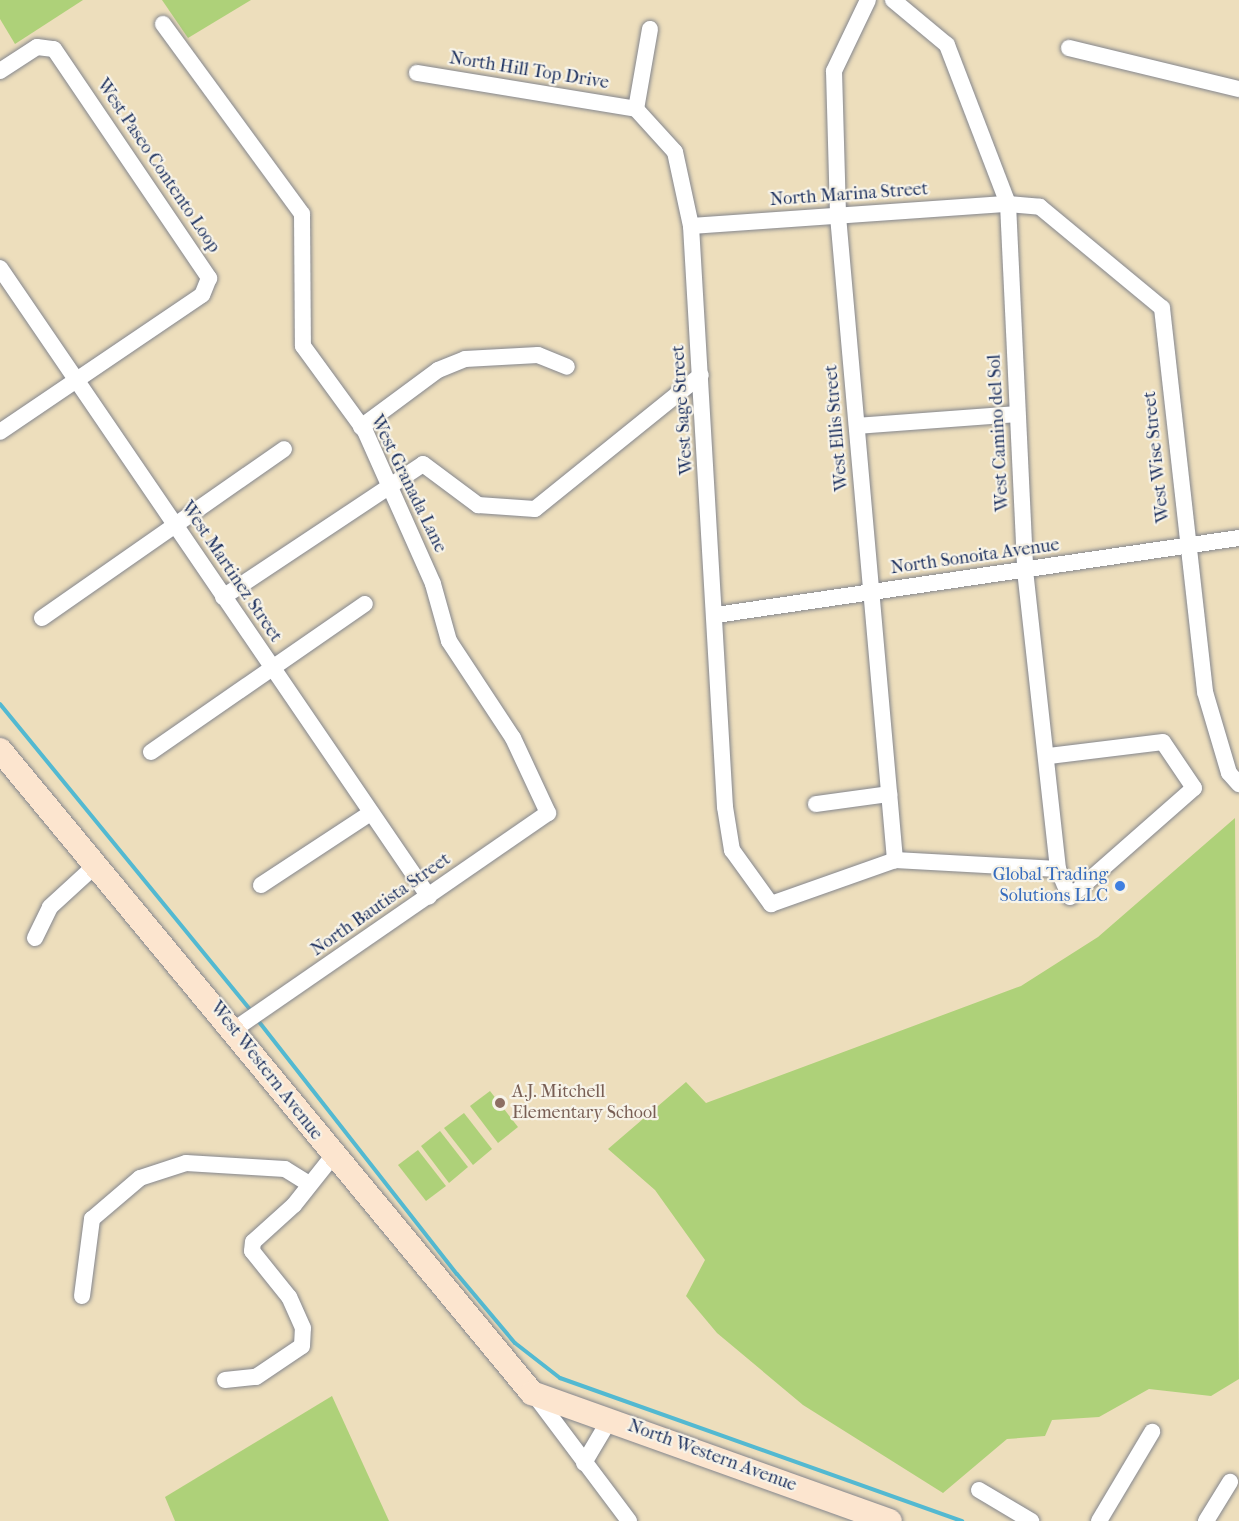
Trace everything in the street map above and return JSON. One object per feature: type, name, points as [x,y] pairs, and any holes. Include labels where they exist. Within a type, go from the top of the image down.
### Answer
[{"type":"street","name":"West Ellis Street","points":[[868,0],[834,71],[838,216],[895,860]]},
{"type":"street","name":"West Camino del Sol","points":[[893,0],[947,45],[1008,204],[1025,570],[1049,756],[1058,868],[1070,897],[1194,788],[1163,742],[1049,756]]},
{"type":"street","name":"West Granada Lane","points":[[163,24],[302,214],[303,346],[361,427],[390,482],[433,584],[449,640],[513,738],[548,813]]},
{"type":"street","points":[[636,109],[650,30]]},
{"type":"street","name":"West Paseo Contento Loop","points":[[0,71],[37,47],[54,49],[209,278],[201,295],[76,379]]},
{"type":"street","points":[[1069,48],[1239,89]]},
{"type":"street","name":"North Hill Top Drive","points":[[417,73],[636,109]]},
{"type":"street","name":"West Sage Street","points":[[636,109],[675,152],[692,226],[716,615],[724,807],[732,850],[771,904],[895,860]]},
{"type":"street","name":"North Marina Street","points":[[692,226],[1008,204]]},
{"type":"street","name":"West Wise Street","points":[[1008,204],[1040,207],[1162,308],[1186,546],[1205,692],[1229,773],[1239,784]]},
{"type":"street","name":"West Martinez Street","points":[[0,268],[177,524],[223,597],[369,814],[429,897]]},
{"type":"street","points":[[361,427],[438,370],[465,359],[538,356],[567,367]]},
{"type":"street","points":[[223,597],[390,482],[423,464],[478,505],[535,509],[701,375]]},
{"type":"street","points":[[0,432],[76,379]]},
{"type":"street","points":[[857,426],[1017,414]]},
{"type":"street","points":[[42,618],[284,449]]},
{"type":"street","name":"North Sonoita Avenue","points":[[716,615],[1239,538]]},
{"type":"street","points":[[151,752],[365,603]]},
{"type":"street","name":"West Western Avenue","points":[[0,750],[236,1029],[332,1157],[532,1393]]},
{"type":"street","points":[[816,804],[889,794]]},
{"type":"street","name":"North Bautista Street","points":[[236,1029],[548,813]]},
{"type":"street","points":[[261,885],[369,814]]},
{"type":"street","points":[[895,860],[1058,868]]},
{"type":"street","points":[[35,938],[50,907],[97,864]]},
{"type":"street","points":[[225,1380],[256,1377],[302,1346],[303,1328],[289,1297],[252,1251],[253,1242],[332,1157]]},
{"type":"street","points":[[82,1296],[92,1219],[140,1178],[186,1163],[285,1169],[309,1184]]},
{"type":"street","points":[[532,1393],[629,1521]]},
{"type":"street","name":"North Western Avenue","points":[[532,1393],[610,1419],[861,1515],[890,1521]]},
{"type":"street","points":[[584,1463],[610,1419]]},
{"type":"street","points":[[1099,1521],[1152,1432]]},
{"type":"street","points":[[1206,1521],[1230,1482]]},
{"type":"street","points":[[979,1490],[1031,1521]]},
{"type":"green space","points":[[0,0],[83,0],[15,44],[0,19]]},
{"type":"green space","points":[[162,0],[251,0],[188,38]]},
{"type":"green space","points":[[1235,818],[1239,1379],[1211,1396],[1149,1389],[1099,1417],[1052,1420],[1045,1436],[1007,1439],[943,1493],[803,1405],[717,1333],[686,1296],[705,1260],[655,1190],[608,1149],[686,1082],[706,1103],[1021,986],[1098,937]]},
{"type":"green space","points":[[490,1091],[518,1127],[498,1143],[470,1106]]},
{"type":"green space","points":[[464,1113],[492,1149],[473,1165],[444,1128]]},
{"type":"green space","points":[[440,1131],[468,1167],[449,1183],[421,1146]]},
{"type":"green space","points":[[418,1150],[446,1186],[426,1201],[398,1165]]},
{"type":"green space","points":[[332,1396],[389,1521],[175,1521],[165,1497]]},
{"type":"waterway","points":[[0,704],[252,1012]]},
{"type":"waterway","points":[[256,1018],[457,1274],[515,1343],[560,1378],[962,1521]]},
{"type":"place","name":"Global Trading Solutions LLC","points":[[1120,886]]},
{"type":"place","name":"A.J. Mitchell Elementary School","points":[[500,1103]]}]
